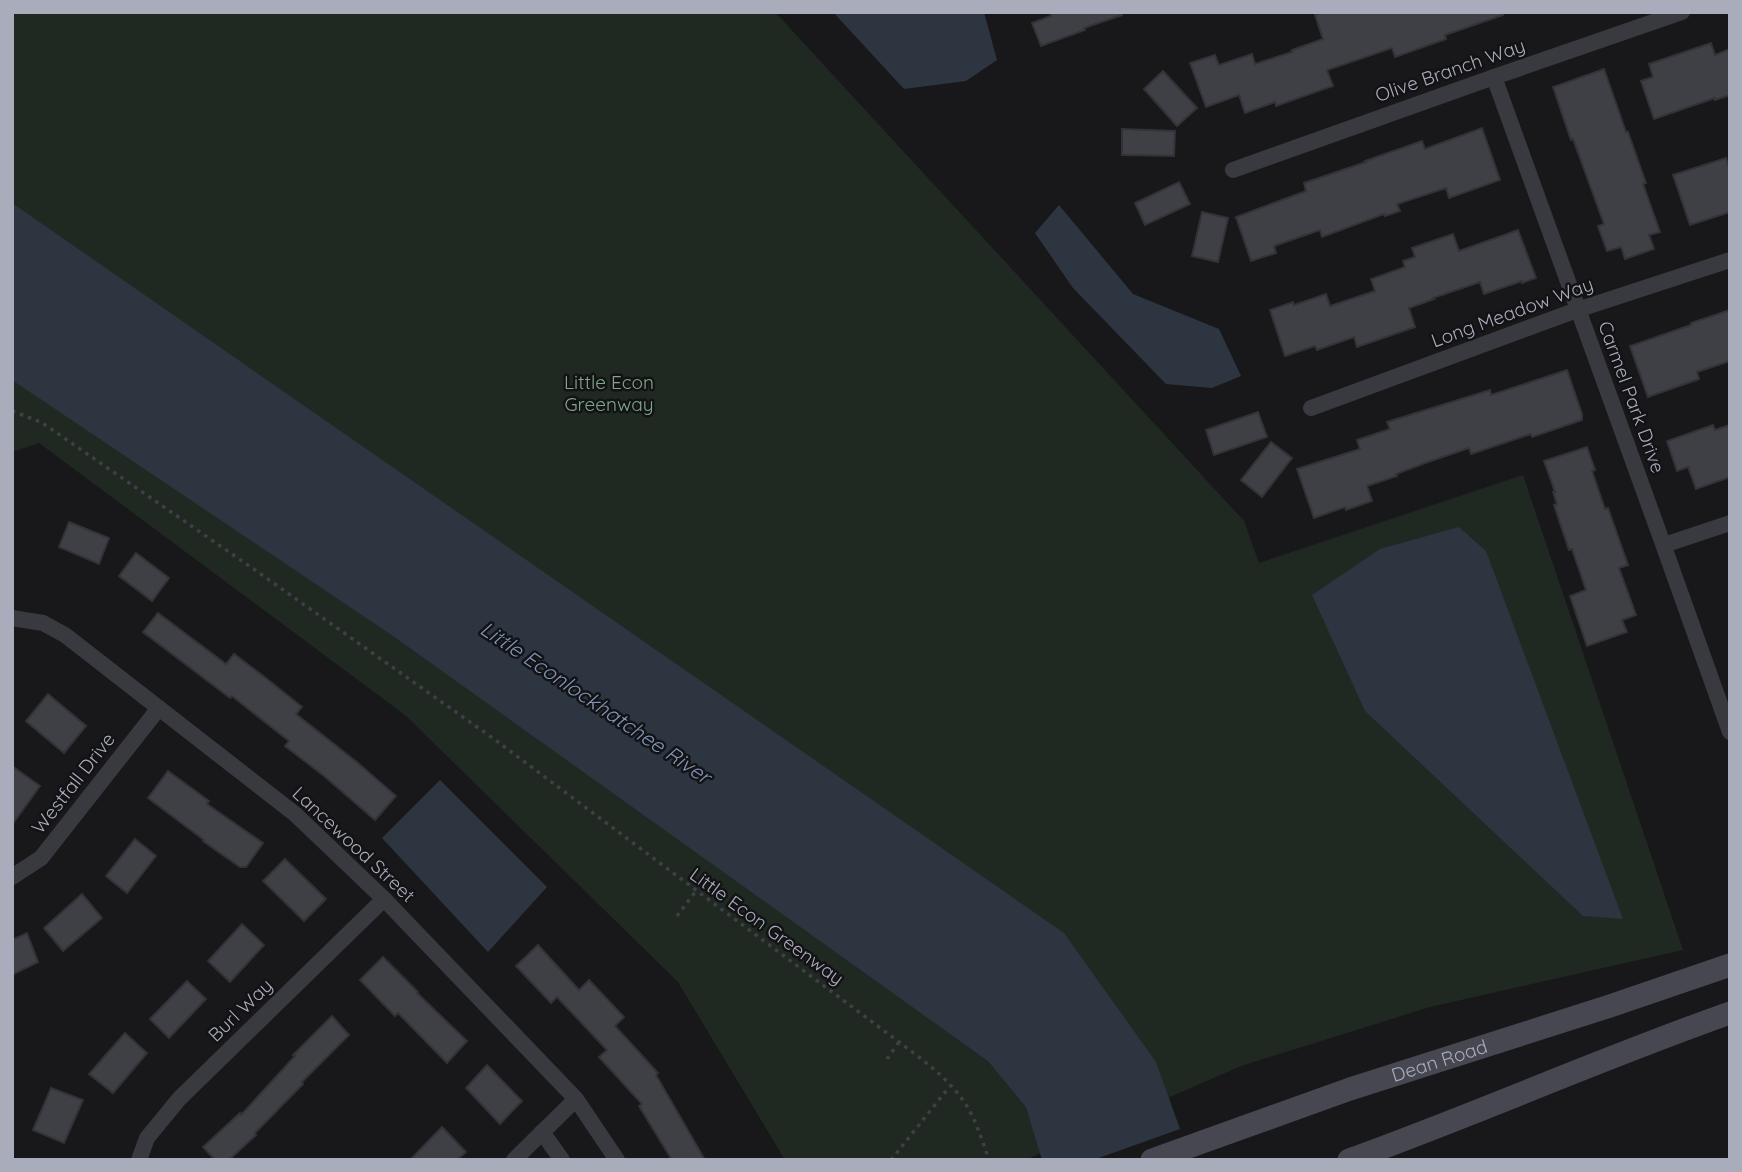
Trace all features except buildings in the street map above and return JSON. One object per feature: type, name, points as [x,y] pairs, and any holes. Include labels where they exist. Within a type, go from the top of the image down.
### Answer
[{"type":"main road","name":"Dean Road","points":[[1152,1160],[1350,1089],[1730,965]]},
{"type":"main road","points":[[1349,1160],[1730,1013]]},
{"type":"street","name":"Olive Branch Way","points":[[1233,170],[1682,12]]},
{"type":"street","name":"Carmel Park Drive","points":[[1494,77],[1730,732]]},
{"type":"street","name":"Long Meadow Way","points":[[1311,408],[1577,310],[1730,260]]},
{"type":"street","points":[[1664,545],[1730,523]]},
{"type":"street","name":"Lancewood Street","points":[[12,618],[43,623],[65,635],[295,814],[384,899],[576,1099],[617,1160]]},
{"type":"street","name":"Westfall Drive","points":[[12,877],[41,858],[159,708]]},
{"type":"street","name":"Burl Way","points":[[139,1160],[147,1139],[179,1099],[384,899]]},
{"type":"street","points":[[514,1160],[576,1099]]},
{"type":"street","points":[[542,1132],[562,1160]]},
{"type":"path","name":"Little Econ Greenway","points":[[12,411],[41,422],[494,739],[941,1074],[971,1113],[989,1160]]},
{"type":"path","points":[[677,916],[696,891]]},
{"type":"path","points":[[887,1059],[899,1042]]},
{"type":"path","points":[[891,1160],[950,1086]]},
{"type":"green space","name":"Little Econ Greenway","points":[[12,12],[775,12],[1244,521],[1259,563],[1523,475],[1683,950],[1430,1007],[1241,1066],[1025,1160],[785,1160],[678,982],[405,715],[39,443],[12,452]]},
{"type":"water","points":[[833,12],[984,12],[997,60],[966,81],[904,89]]},
{"type":"water","name":"Little Econlockhatchee River","points":[[12,203],[1064,933],[1156,1062],[1180,1129],[1093,1160],[1042,1160],[1026,1107],[988,1061],[393,636],[12,380]]},
{"type":"water","points":[[1059,205],[1133,294],[1219,329],[1241,376],[1212,388],[1166,384],[1073,288],[1035,233]]},
{"type":"water","points":[[1459,527],[1486,551],[1623,919],[1583,916],[1365,711],[1312,595],[1380,549]]},
{"type":"water","points":[[440,780],[547,887],[488,952],[382,838]]}]
